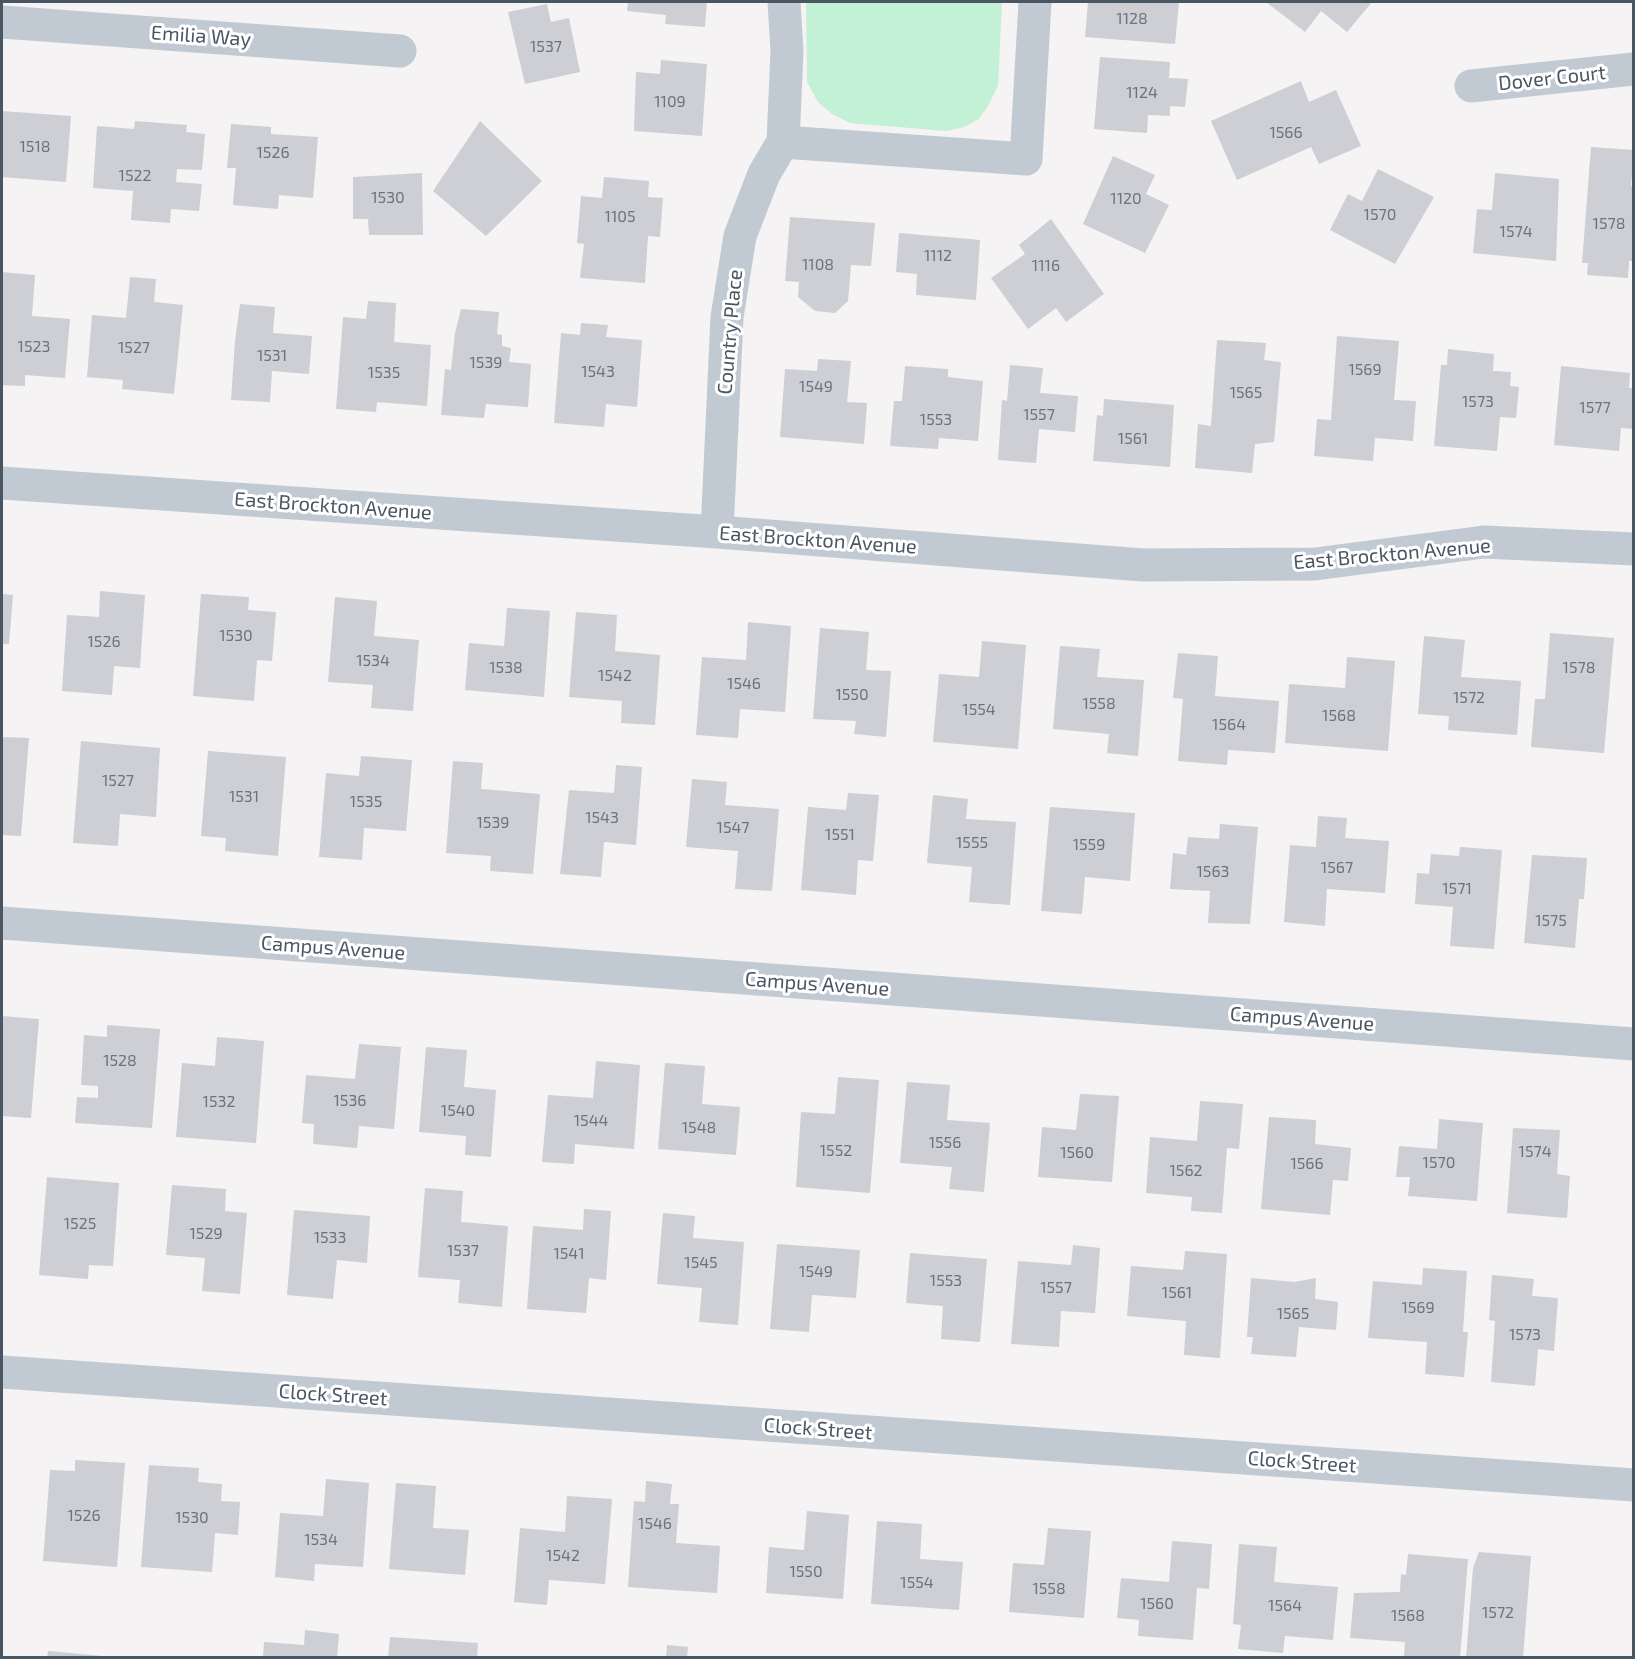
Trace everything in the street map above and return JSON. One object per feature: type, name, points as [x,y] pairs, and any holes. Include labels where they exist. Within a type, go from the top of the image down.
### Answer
[{"type":"street","name":"Country Place","points":[[717,532],[727,317],[740,236],[764,174],[783,142],[787,51],[784,2]]},
{"type":"street","points":[[783,142],[1026,159],[1035,2]]},
{"type":"street","name":"Emilia Way","points":[[2,22],[400,51]]},
{"type":"street","name":"Dover Court","points":[[1471,86],[1634,69]]},
{"type":"street","name":"East Brockton Avenue","points":[[2,483],[717,532],[1143,565],[1315,564],[1484,542],[1634,549]]},
{"type":"street","name":"Campus Avenue","points":[[2,923],[1634,1044]]},
{"type":"street","name":"Clock Street","points":[[2,1372],[1634,1485]]},
{"type":"green space","points":[[806,2],[1002,2],[998,86],[988,106],[979,119],[964,127],[947,131],[850,123],[832,114],[818,102],[807,82]]},
{"type":"building","points":[[628,2],[707,2],[705,27],[665,24],[666,15],[627,11]]},
{"type":"building","points":[[1088,2],[1179,2],[1175,44],[1085,37]]},
{"type":"building","points":[[1266,2],[1372,2],[1347,32],[1321,11],[1305,32]]},
{"type":"building","points":[[547,4],[551,22],[569,18],[580,72],[525,84],[508,12]]},
{"type":"building","points":[[1100,57],[1170,62],[1169,78],[1188,79],[1185,107],[1170,106],[1170,116],[1148,115],[1147,133],[1094,129]]},
{"type":"building","points":[[661,60],[707,64],[702,136],[634,131],[636,72],[660,74]]},
{"type":"building","points":[[1301,81],[1309,102],[1336,90],[1361,146],[1319,164],[1311,147],[1237,180],[1211,121]]},
{"type":"building","points":[[2,111],[71,116],[66,182],[2,177]]},
{"type":"building","points":[[135,121],[187,125],[186,132],[205,134],[202,170],[177,169],[176,182],[202,184],[199,211],[171,209],[170,223],[131,220],[133,191],[93,188],[97,126],[134,129]]},
{"type":"building","points":[[480,121],[542,181],[486,236],[433,191]]},
{"type":"building","points":[[231,124],[271,127],[271,134],[318,137],[313,198],[279,195],[278,209],[233,205],[236,168],[227,168]]},
{"type":"building","points":[[1591,147],[1634,150],[1631,186],[1634,187],[1634,261],[1629,261],[1628,278],[1587,275],[1588,263],[1582,263]]},
{"type":"building","points":[[1113,156],[1155,175],[1146,194],[1169,205],[1145,253],[1083,224]]},
{"type":"building","points":[[1378,169],[1434,197],[1395,264],[1330,230],[1348,194],[1362,201]]},
{"type":"building","points":[[422,173],[423,235],[369,235],[368,219],[353,219],[353,177]]},
{"type":"building","points":[[1495,173],[1559,179],[1556,261],[1473,253],[1477,209],[1492,210]]},
{"type":"building","points":[[604,177],[649,181],[648,197],[663,198],[660,237],[648,236],[645,283],[580,278],[584,244],[577,243],[581,196],[602,198]]},
{"type":"building","points":[[790,217],[875,223],[871,266],[851,265],[848,301],[835,313],[815,311],[798,297],[799,282],[785,281]]},
{"type":"building","points":[[1051,219],[1104,294],[1066,322],[1056,308],[1028,329],[991,278],[1025,254],[1019,245]]},
{"type":"building","points":[[899,233],[980,240],[976,300],[916,295],[917,274],[896,272]]},
{"type":"building","points":[[2,272],[35,275],[32,316],[70,319],[65,378],[25,375],[25,386],[2,385]]},
{"type":"building","points":[[130,277],[156,279],[154,302],[183,305],[174,394],[122,389],[123,380],[87,377],[92,315],[126,318]]},
{"type":"building","points":[[368,301],[396,303],[394,342],[431,345],[427,406],[377,402],[376,412],[336,409],[343,317],[366,319]]},
{"type":"building","points":[[240,304],[275,307],[273,333],[312,336],[309,374],[272,371],[270,402],[231,400]]},
{"type":"building","points":[[461,309],[499,312],[497,334],[502,335],[502,346],[511,348],[509,362],[531,364],[528,407],[486,404],[484,418],[441,415],[445,369],[451,370],[455,333]]},
{"type":"building","points":[[581,323],[608,325],[606,337],[642,340],[637,407],[606,404],[604,427],[554,423],[561,333],[580,335]]},
{"type":"building","points":[[1337,336],[1399,341],[1394,400],[1416,401],[1413,441],[1375,438],[1373,461],[1314,456],[1317,419],[1331,420]]},
{"type":"building","points":[[1217,340],[1266,343],[1264,360],[1281,362],[1274,442],[1255,444],[1252,473],[1195,468],[1198,424],[1211,426]]},
{"type":"building","points":[[1448,349],[1494,354],[1493,371],[1511,372],[1510,386],[1519,387],[1516,418],[1500,417],[1497,451],[1434,446],[1441,365],[1447,365]]},
{"type":"building","points":[[818,359],[851,361],[847,402],[867,403],[864,444],[780,437],[785,369],[817,371]]},
{"type":"building","points":[[1010,365],[1043,368],[1040,393],[1078,396],[1075,432],[1039,429],[1036,463],[998,460],[1002,400],[1007,401]]},
{"type":"building","points":[[905,366],[948,369],[948,377],[983,381],[978,441],[939,438],[938,449],[890,446],[894,401],[902,401]]},
{"type":"building","points":[[1561,366],[1630,373],[1629,388],[1634,388],[1634,429],[1621,428],[1619,451],[1554,445]]},
{"type":"building","points":[[1104,399],[1174,405],[1170,467],[1093,461],[1097,415],[1103,416]]},
{"type":"building","points":[[100,591],[145,595],[140,668],[114,666],[112,695],[62,691],[67,615],[99,617]]},
{"type":"building","points":[[2,594],[13,595],[9,644],[2,644]]},
{"type":"building","points":[[201,594],[249,597],[248,610],[276,612],[272,661],[257,660],[254,701],[193,696]]},
{"type":"building","points":[[335,597],[377,601],[374,636],[419,640],[413,711],[371,708],[373,685],[328,682]]},
{"type":"building","points":[[507,608],[550,611],[544,697],[465,690],[469,643],[504,646]]},
{"type":"building","points":[[576,612],[617,615],[615,651],[660,655],[655,725],[621,723],[622,701],[569,697]]},
{"type":"building","points":[[748,622],[791,626],[785,712],[740,709],[738,738],[696,735],[702,657],[746,660]]},
{"type":"building","points":[[820,628],[869,632],[866,670],[891,671],[886,737],[854,734],[856,721],[813,719]]},
{"type":"building","points":[[1550,633],[1614,638],[1604,753],[1531,747],[1535,699],[1545,699]]},
{"type":"building","points":[[1424,636],[1465,640],[1461,677],[1521,681],[1517,735],[1448,730],[1449,716],[1418,714]]},
{"type":"building","points":[[982,641],[1026,645],[1018,749],[933,742],[939,674],[979,677]]},
{"type":"building","points":[[1060,646],[1100,649],[1097,677],[1144,680],[1138,756],[1107,753],[1109,734],[1053,729]]},
{"type":"building","points":[[1178,653],[1218,656],[1215,696],[1279,701],[1275,753],[1228,750],[1227,765],[1178,761],[1183,699],[1173,698]]},
{"type":"building","points":[[1347,657],[1395,661],[1388,751],[1285,743],[1289,684],[1345,688]]},
{"type":"building","points":[[2,737],[29,738],[21,836],[2,835]]},
{"type":"building","points":[[81,741],[160,748],[156,817],[120,814],[118,846],[73,843]]},
{"type":"building","points":[[208,751],[286,757],[278,856],[225,851],[226,838],[201,836]]},
{"type":"building","points":[[361,756],[412,760],[406,831],[364,828],[362,860],[319,857],[326,773],[359,776]]},
{"type":"building","points":[[453,761],[483,763],[481,789],[540,794],[533,874],[490,871],[491,856],[446,853]]},
{"type":"building","points":[[616,765],[642,767],[636,845],[604,842],[601,877],[560,874],[569,790],[614,793]]},
{"type":"building","points":[[692,779],[727,782],[725,805],[779,809],[772,891],[735,889],[738,851],[686,847]]},
{"type":"building","points":[[848,793],[879,795],[873,861],[858,860],[856,895],[801,890],[808,807],[846,810]]},
{"type":"building","points":[[933,795],[968,799],[966,819],[1016,822],[1010,905],[969,902],[972,867],[927,863]]},
{"type":"building","points":[[1050,807],[1135,813],[1130,881],[1085,877],[1082,914],[1041,911]]},
{"type":"building","points":[[1318,816],[1347,818],[1345,838],[1389,841],[1385,893],[1327,889],[1325,926],[1284,922],[1290,845],[1316,847]]},
{"type":"building","points":[[1220,824],[1258,827],[1250,924],[1208,923],[1210,891],[1170,889],[1173,853],[1186,855],[1188,837],[1219,839]]},
{"type":"building","points":[[1460,847],[1502,850],[1494,949],[1450,946],[1453,907],[1415,904],[1417,873],[1429,874],[1431,854],[1459,856]]},
{"type":"building","points":[[1532,855],[1587,858],[1584,899],[1579,899],[1575,948],[1524,943]]},
{"type":"building","points":[[2,1016],[39,1019],[31,1118],[2,1116]]},
{"type":"building","points":[[107,1025],[160,1029],[152,1128],[75,1123],[77,1097],[98,1098],[98,1086],[81,1085],[84,1035],[107,1037]]},
{"type":"building","points":[[217,1037],[264,1041],[256,1143],[176,1137],[182,1063],[215,1066]]},
{"type":"building","points":[[359,1044],[401,1047],[394,1129],[359,1126],[357,1148],[313,1144],[314,1124],[302,1123],[306,1075],[355,1079]]},
{"type":"building","points":[[426,1047],[467,1050],[464,1087],[496,1090],[491,1157],[465,1155],[466,1136],[419,1132]]},
{"type":"building","points":[[596,1061],[640,1065],[634,1149],[575,1144],[574,1164],[542,1162],[548,1095],[593,1098]]},
{"type":"building","points":[[665,1063],[705,1066],[702,1104],[740,1107],[736,1155],[658,1149]]},
{"type":"building","points":[[838,1077],[879,1080],[870,1193],[796,1187],[801,1112],[835,1114]]},
{"type":"building","points":[[907,1082],[950,1085],[947,1120],[990,1123],[984,1192],[949,1189],[952,1167],[900,1163]]},
{"type":"building","points":[[1080,1094],[1119,1096],[1112,1182],[1038,1177],[1042,1127],[1076,1130]]},
{"type":"building","points":[[1200,1101],[1243,1104],[1239,1149],[1227,1148],[1222,1213],[1191,1211],[1192,1197],[1146,1193],[1150,1137],[1197,1141]]},
{"type":"building","points":[[1269,1117],[1316,1120],[1315,1144],[1351,1148],[1348,1181],[1333,1180],[1330,1215],[1261,1209]]},
{"type":"building","points":[[1439,1119],[1483,1123],[1477,1201],[1408,1196],[1410,1177],[1396,1177],[1399,1146],[1437,1149]]},
{"type":"building","points":[[1513,1128],[1560,1130],[1557,1174],[1570,1176],[1567,1218],[1507,1213]]},
{"type":"building","points":[[47,1177],[119,1183],[113,1266],[89,1265],[88,1279],[39,1275]]},
{"type":"building","points":[[172,1185],[226,1189],[225,1211],[247,1213],[240,1294],[202,1291],[205,1258],[166,1255]]},
{"type":"building","points":[[425,1188],[463,1191],[461,1222],[508,1226],[502,1307],[458,1303],[460,1280],[418,1277]]},
{"type":"building","points":[[584,1209],[611,1211],[606,1280],[589,1278],[586,1313],[527,1309],[533,1226],[583,1230]]},
{"type":"building","points":[[294,1210],[370,1216],[367,1263],[337,1260],[333,1299],[287,1295]]},
{"type":"building","points":[[663,1213],[695,1216],[693,1238],[744,1242],[738,1325],[699,1322],[702,1288],[657,1284]]},
{"type":"building","points":[[777,1244],[860,1250],[856,1298],[812,1295],[809,1332],[770,1329]]},
{"type":"building","points":[[1073,1245],[1100,1248],[1095,1313],[1061,1311],[1059,1347],[1011,1344],[1018,1261],[1071,1265]]},
{"type":"building","points":[[1185,1251],[1227,1254],[1220,1358],[1184,1355],[1186,1321],[1127,1316],[1131,1266],[1183,1270]]},
{"type":"building","points":[[910,1253],[987,1259],[980,1342],[941,1339],[943,1306],[906,1303]]},
{"type":"building","points":[[1423,1268],[1467,1271],[1463,1332],[1468,1332],[1464,1377],[1425,1374],[1427,1342],[1368,1338],[1373,1281],[1422,1285]]},
{"type":"building","points":[[1492,1275],[1534,1279],[1532,1296],[1558,1298],[1554,1351],[1538,1349],[1535,1386],[1491,1382],[1495,1321],[1489,1320]]},
{"type":"building","points":[[1251,1278],[1294,1282],[1316,1278],[1315,1299],[1338,1302],[1336,1330],[1299,1327],[1296,1357],[1251,1354],[1253,1337],[1247,1337]]},
{"type":"building","points":[[75,1460],[125,1463],[117,1567],[43,1561],[50,1470],[75,1471]]},
{"type":"building","points":[[149,1465],[199,1468],[198,1482],[222,1484],[221,1501],[240,1502],[238,1535],[215,1533],[212,1572],[141,1567]]},
{"type":"building","points":[[326,1479],[369,1483],[363,1567],[315,1564],[314,1581],[275,1577],[280,1513],[323,1516]]},
{"type":"building","points":[[646,1481],[672,1484],[670,1504],[679,1504],[676,1543],[720,1546],[717,1593],[628,1587],[634,1501],[645,1502]]},
{"type":"building","points":[[396,1483],[436,1486],[433,1528],[469,1530],[465,1575],[389,1569]]},
{"type":"building","points":[[567,1496],[612,1499],[605,1584],[549,1580],[547,1605],[514,1602],[520,1528],[565,1532]]},
{"type":"building","points":[[807,1511],[849,1515],[843,1599],[766,1593],[769,1547],[804,1550]]},
{"type":"building","points":[[877,1521],[922,1524],[920,1559],[963,1562],[959,1610],[871,1604]]},
{"type":"building","points":[[1048,1528],[1091,1531],[1084,1618],[1009,1612],[1013,1563],[1044,1565]]},
{"type":"building","points":[[1172,1541],[1212,1544],[1209,1589],[1197,1588],[1193,1640],[1138,1636],[1139,1620],[1117,1618],[1121,1578],[1169,1582]]},
{"type":"building","points":[[1239,1544],[1277,1547],[1274,1582],[1338,1587],[1333,1640],[1285,1636],[1283,1653],[1238,1649],[1241,1625],[1233,1624]]},
{"type":"building","points":[[1479,1552],[1531,1556],[1523,1658],[1466,1658],[1473,1568]]},
{"type":"building","points":[[1408,1554],[1468,1559],[1460,1658],[1404,1656],[1405,1642],[1350,1638],[1354,1593],[1400,1592],[1401,1574],[1406,1575]]},
{"type":"building","points":[[305,1630],[339,1634],[337,1658],[263,1658],[264,1642],[304,1645]]},
{"type":"building","points":[[390,1637],[478,1643],[477,1658],[388,1658]]},
{"type":"building","points":[[667,1645],[688,1647],[687,1658],[666,1658]]},
{"type":"building","points":[[48,1651],[103,1656],[103,1658],[47,1658]]}]
